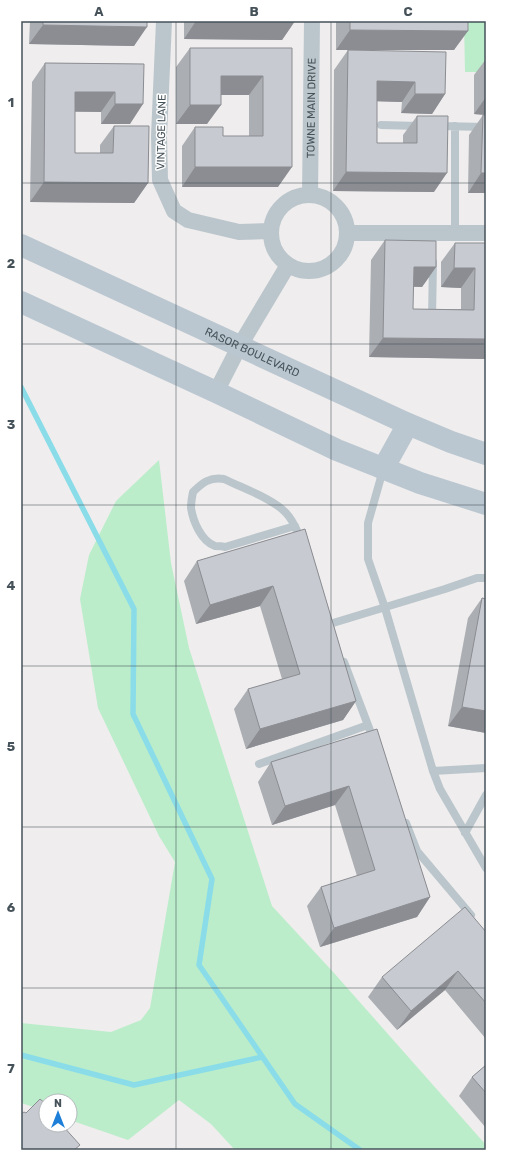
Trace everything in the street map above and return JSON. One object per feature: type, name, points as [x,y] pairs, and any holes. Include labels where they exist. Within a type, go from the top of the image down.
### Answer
[{"type":"main road","name":"RASOR BOULEVARD","points":[[21,245],[408,424],[451,442],[486,454]]},
{"type":"main road","points":[[21,302],[216,392],[336,450],[420,483],[486,504]]},
{"type":"main road","points":[[383,469],[408,424]]},
{"type":"street","name":"VINTAGE LANE","points":[[164,21],[159,155],[160,180],[174,211],[188,220],[239,232],[271,231]]},
{"type":"street","name":"TOWNE MAIN DRIVE","points":[[310,195],[312,21]]},
{"type":"street","points":[[310,195],[324,198],[335,205],[344,216],[347,233],[344,249],[338,258],[331,264],[317,270],[309,271],[300,270],[288,265],[276,251],[271,239],[271,231],[274,217],[284,204],[293,198],[310,195]]},
{"type":"street","points":[[347,233],[433,236],[455,233],[486,233]]},
{"type":"street","points":[[216,392],[239,346],[288,265]]},
{"type":"lane","points":[[381,125],[486,127]]},
{"type":"lane","points":[[455,126],[455,233]]},
{"type":"lane","points":[[432,321],[433,253]]},
{"type":"lane","points":[[383,469],[368,523],[368,559],[385,608],[432,771],[440,789],[486,868]]},
{"type":"lane","points":[[295,526],[224,547],[215,546],[206,541],[198,530],[191,509],[193,492],[206,480],[215,478],[224,479],[278,505],[287,513],[295,526],[303,545]]},
{"type":"lane","points":[[332,622],[385,608],[477,578],[486,578]]},
{"type":"lane","points":[[341,655],[377,747]]},
{"type":"lane","points":[[258,764],[368,725]]},
{"type":"lane","points":[[432,771],[486,768]]},
{"type":"lane","points":[[466,833],[486,795]]},
{"type":"lane","points":[[403,814],[417,851],[476,921]]},
{"type":"green space","points":[[464,21],[486,21],[486,72],[465,72]]},
{"type":"green space","points":[[159,460],[171,563],[189,648],[272,906],[334,973],[486,1145],[486,1150],[235,1150],[211,1124],[179,1100],[128,1140],[78,1123],[78,1093],[38,1093],[38,1108],[21,1103],[21,1023],[111,1032],[141,1020],[150,1008],[175,862],[159,836],[98,708],[80,599],[89,555],[116,501]]},
{"type":"building","points":[[43,21],[147,21],[147,27],[43,25]]},
{"type":"building","points":[[350,21],[468,21],[468,31],[350,30]]},
{"type":"building","points":[[190,48],[292,48],[292,167],[195,167],[195,127],[223,127],[223,136],[263,136],[263,76],[221,76],[221,105],[190,105]]},
{"type":"building","points":[[348,50],[446,52],[445,94],[415,94],[415,82],[377,81],[377,143],[417,143],[417,116],[448,116],[447,173],[346,172]]},
{"type":"building","points":[[45,63],[144,64],[143,104],[115,104],[115,92],[75,92],[75,153],[113,153],[114,126],[149,126],[148,183],[44,182]]},
{"type":"building","points":[[483,115],[486,115],[486,173],[481,173]]},
{"type":"building","points":[[385,240],[436,241],[436,267],[414,267],[413,309],[474,310],[475,268],[454,268],[455,243],[486,243],[486,339],[383,338]]},
{"type":"building","points":[[305,529],[356,701],[260,729],[248,689],[300,674],[273,586],[210,605],[197,561]]},
{"type":"building","points":[[482,598],[486,599],[486,711],[462,707]]},
{"type":"building","points":[[377,729],[430,897],[334,928],[321,887],[375,870],[349,786],[285,806],[271,762]]},
{"type":"building","points":[[465,907],[486,932],[486,1003],[458,971],[411,1011],[382,977]]},
{"type":"building","points":[[486,1065],[486,1093],[472,1077]]},
{"type":"building","points":[[38,1101],[38,1133],[69,1133],[80,1145],[74,1150],[21,1150],[21,1114],[24,1112],[26,1113]]},
{"type":"waterway","points":[[21,387],[134,609],[133,714],[212,879],[199,965],[295,1104],[360,1150]]},
{"type":"waterway","points":[[21,1055],[134,1085],[262,1057]]}]
